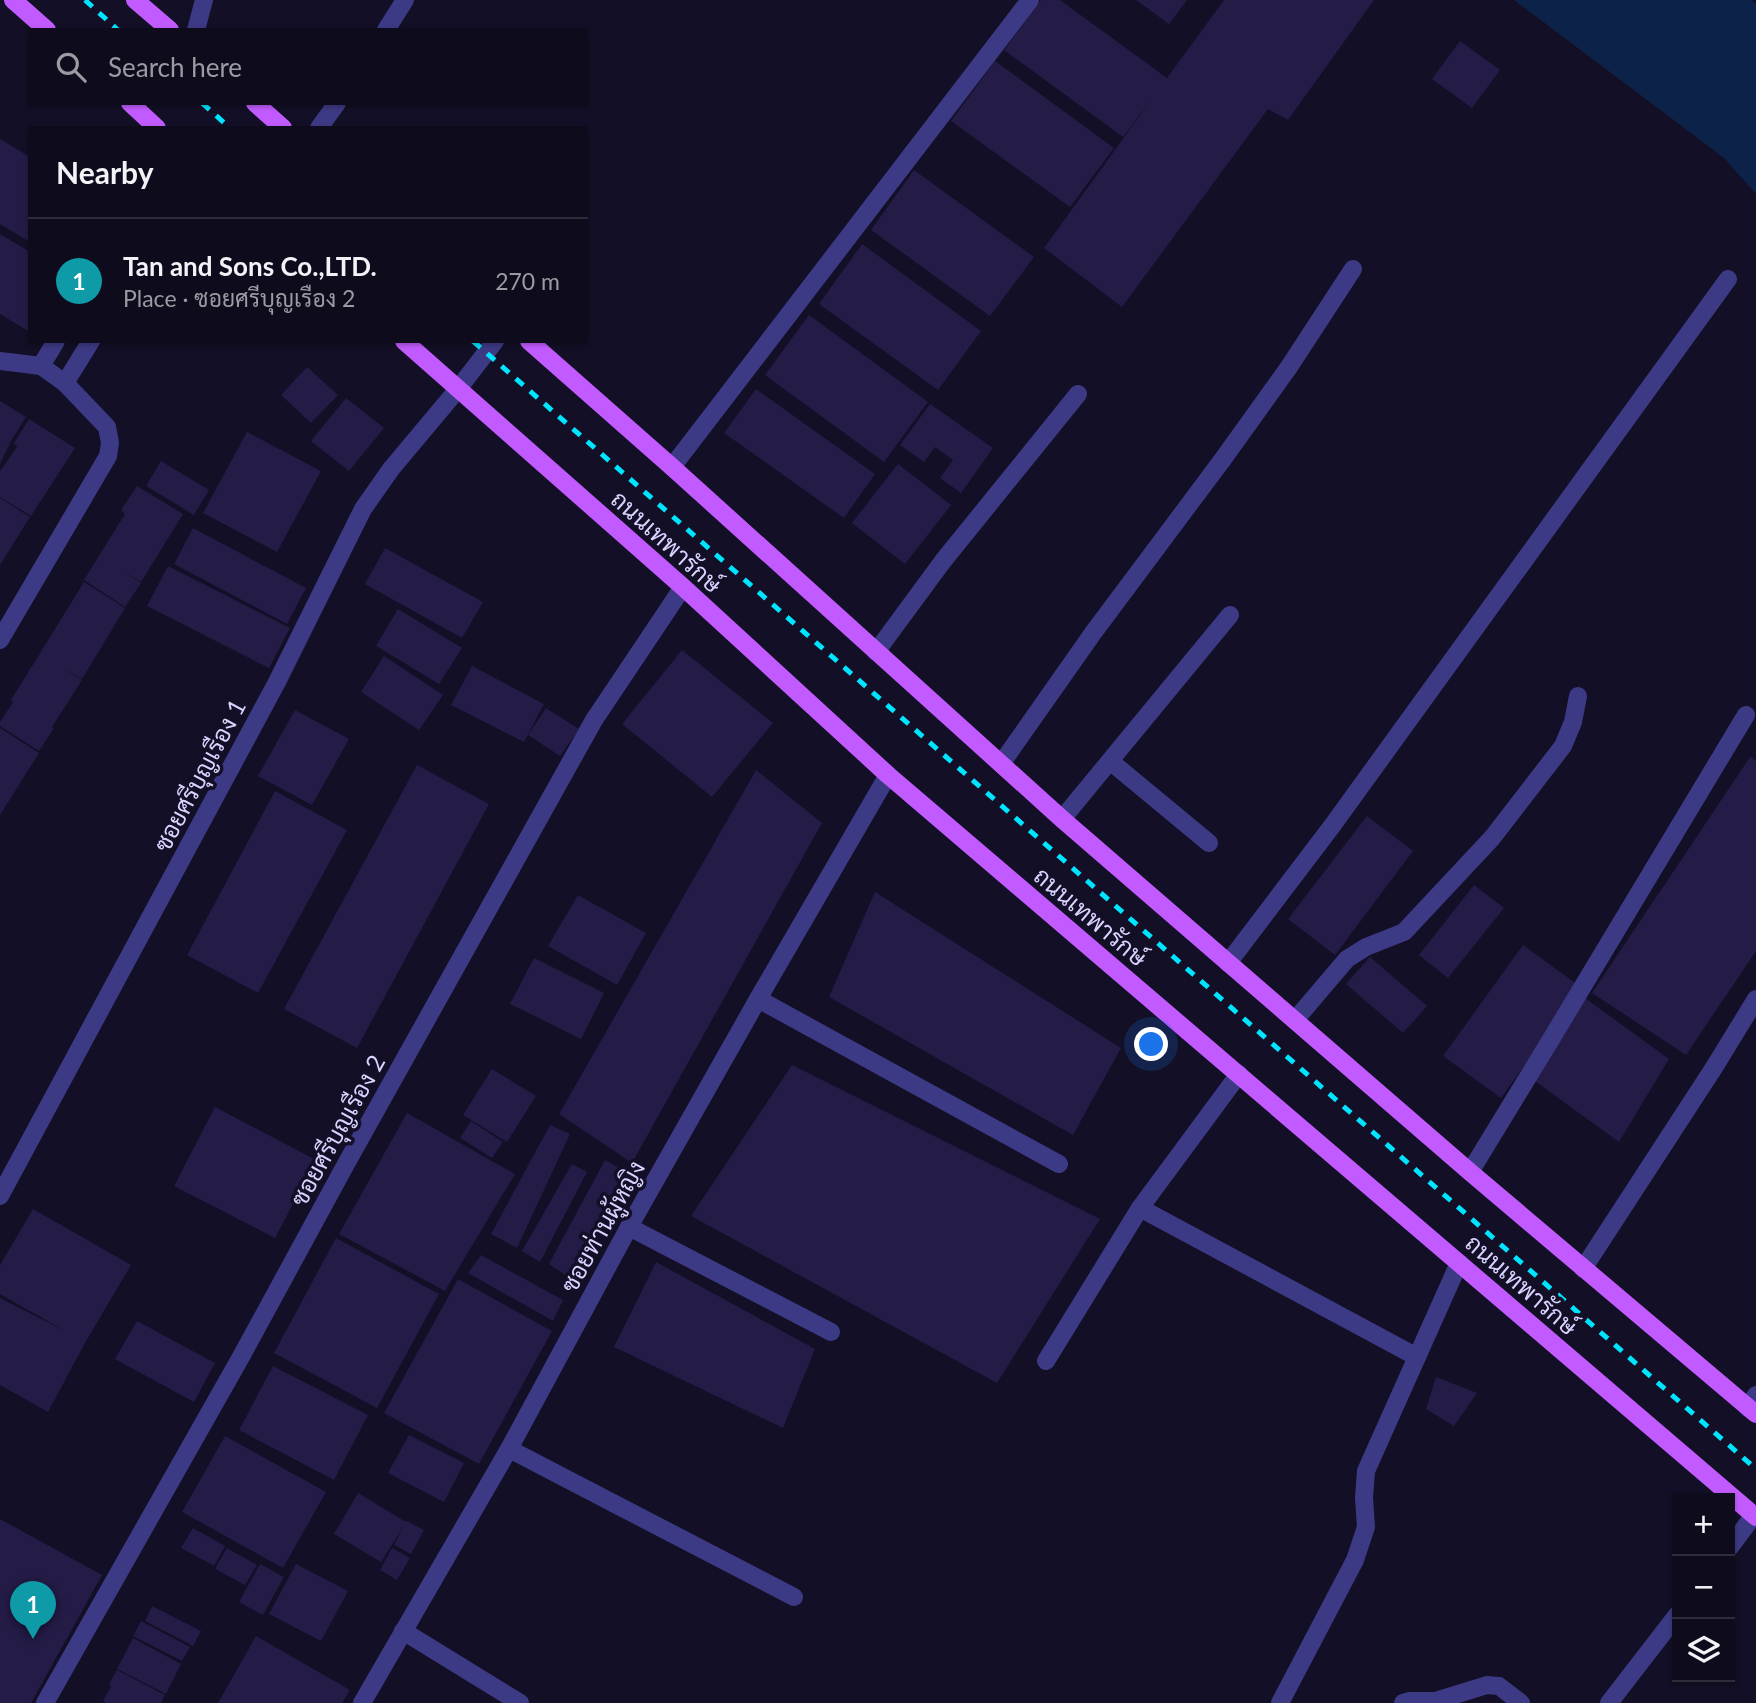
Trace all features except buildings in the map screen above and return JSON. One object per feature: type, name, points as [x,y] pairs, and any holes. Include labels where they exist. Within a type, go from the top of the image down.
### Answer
[{"type":"main road","points":[[13,0],[45,28]]},
{"type":"main road","points":[[135,0],[168,28]]},
{"type":"main road","points":[[132,105],[155,126]]},
{"type":"main road","points":[[257,105],[281,126]]},
{"type":"main road","name":"ถนนเทพารักษ์","points":[[406,343],[682,587],[888,775],[1755,1516]]},
{"type":"main road","name":"ถนนเทพารักษ์","points":[[531,343],[1062,820],[1583,1269],[1753,1406]]},
{"type":"street","points":[[197,28],[204,0]]},
{"type":"street","points":[[387,28],[405,0]]},
{"type":"street","points":[[672,467],[1030,0]]},
{"type":"street","points":[[320,126],[336,105]]},
{"type":"street","points":[[1001,764],[1093,633],[1289,367],[1353,269]]},
{"type":"street","points":[[1228,963],[1332,826],[1728,279]]},
{"type":"street","points":[[41,366],[55,343]]},
{"type":"street","points":[[65,383],[90,343]]},
{"type":"street","name":"ซอยศรีบุญเรือง 1","points":[[0,1196],[277,682],[363,509],[391,469],[493,343]]},
{"type":"street","points":[[0,361],[41,366],[65,383],[107,427],[110,443],[108,456],[0,640]]},
{"type":"street","points":[[876,652],[943,561],[1078,394]]},
{"type":"street","name":"ซอยศรีบุญเรือง 2","points":[[45,1703],[242,1355],[594,720],[682,587]]},
{"type":"street","points":[[1062,820],[1230,615]]},
{"type":"street","points":[[1295,1020],[1347,959],[1366,947],[1404,932],[1492,838],[1563,746],[1573,722],[1578,696]]},
{"type":"street","points":[[1470,1172],[1746,715]]},
{"type":"street","points":[[1110,761],[1209,843]]},
{"type":"street","name":"ซอยท่านผู้หญิง","points":[[362,1703],[509,1450],[629,1227],[888,775]]},
{"type":"street","points":[[758,999],[1059,1164]]},
{"type":"street","points":[[1583,1269],[1716,1066],[1756,999]]},
{"type":"street","points":[[1046,1361],[1140,1208],[1239,1074]]},
{"type":"street","points":[[1140,1208],[1417,1357]]},
{"type":"street","points":[[629,1227],[831,1332]]},
{"type":"street","points":[[1280,1703],[1354,1560],[1366,1527],[1366,1471],[1459,1263]]},
{"type":"street","points":[[509,1450],[794,1597]]},
{"type":"street","points":[[1735,1541],[1755,1516]]},
{"type":"street","points":[[1609,1703],[1674,1619]]},
{"type":"street","points":[[403,1631],[520,1703]]},
{"type":"street","points":[[1403,1703],[1435,1701],[1487,1685],[1499,1686],[1521,1703]]},
{"type":"water","points":[[1514,0],[1752,0],[1756,4],[1756,194],[1724,158]]},
{"type":"railway","points":[[85,0],[116,28]]},
{"type":"railway","points":[[204,105],[228,126]]},
{"type":"railway","points":[[475,343],[1756,1469]]},
{"type":"place","name":"Tan and Sons Co.,LTD.","points":[[33,1639]]}]
